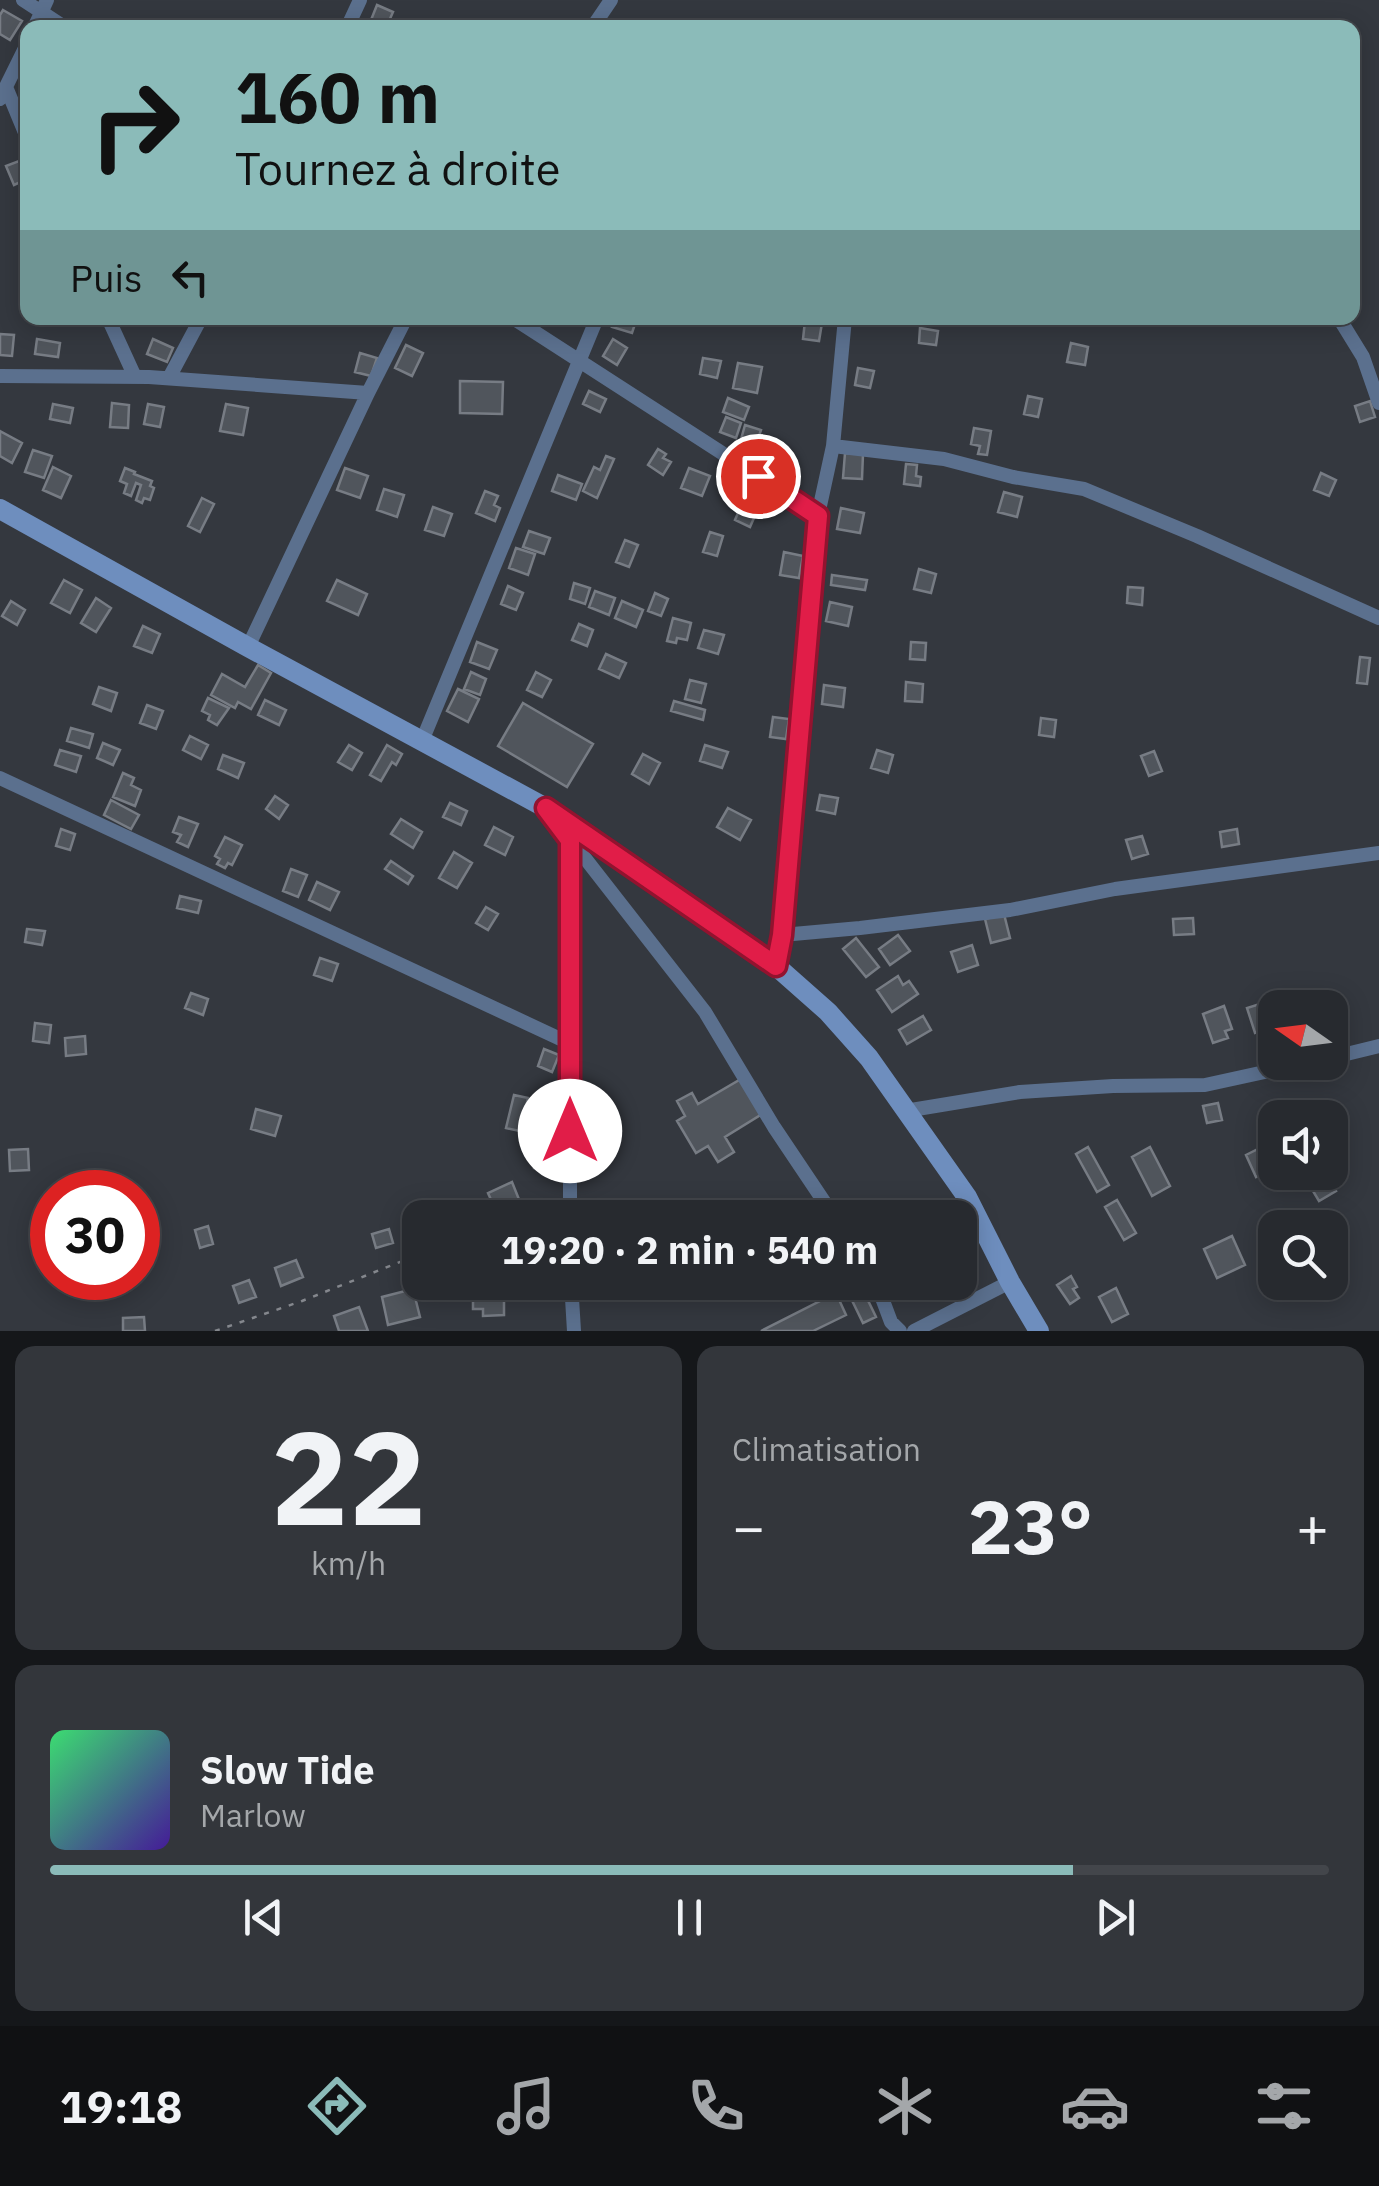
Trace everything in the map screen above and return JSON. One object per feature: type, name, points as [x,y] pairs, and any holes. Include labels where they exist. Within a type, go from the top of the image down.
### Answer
[{"type":"main road","points":[[0,509],[546,808],[776,966],[828,1012],[869,1058],[967,1197],[1039,1331]]},
{"type":"street","points":[[24,0],[44,6]]},
{"type":"street","points":[[20,58],[3,93],[20,125]]},
{"type":"street","points":[[111,325],[136,377]]},
{"type":"street","points":[[169,378],[197,325]]},
{"type":"street","points":[[248,647],[402,325]]},
{"type":"street","points":[[524,325],[818,516]]},
{"type":"street","points":[[422,741],[594,325]]},
{"type":"street","points":[[776,966],[782,935],[818,516],[833,446],[844,325]]},
{"type":"street","points":[[1343,325],[1364,357],[1379,403]]},
{"type":"street","points":[[0,376],[169,378],[368,393]]},
{"type":"street","points":[[833,446],[944,459],[1013,477],[1084,489],[1379,618]]},
{"type":"street","points":[[0,778],[569,1043]]},
{"type":"street","points":[[546,808],[704,1012],[823,1200]]},
{"type":"street","points":[[570,840],[570,1200]]},
{"type":"street","points":[[782,935],[1010,910],[1115,888],[1379,852]]},
{"type":"street","points":[[1348,1054],[1379,1046]]},
{"type":"street","points":[[905,1111],[1020,1092],[1206,1085],[1258,1074]]},
{"type":"street","points":[[914,1331],[1010,1282]]},
{"type":"street","points":[[573,1300],[574,1331]]},
{"type":"street","points":[[883,1300],[900,1331]]},
{"type":"path","points":[[215,1331],[402,1261]]},
{"type":"building","points":[[377,5],[393,12],[390,20],[371,20]]},
{"type":"building","points":[[3,10],[20,20],[10,40],[0,34]]},
{"type":"building","points":[[19,161],[20,182],[14,185],[6,166]]},
{"type":"building","points":[[613,325],[635,325],[632,333]]},
{"type":"building","points":[[805,325],[822,325],[819,341],[803,339]]},
{"type":"building","points":[[920,328],[938,331],[936,345],[919,343]]},
{"type":"building","points":[[0,334],[14,335],[12,356],[0,355]]},
{"type":"building","points":[[37,339],[60,343],[58,357],[35,354]]},
{"type":"building","points":[[153,339],[173,348],[167,362],[147,354]]},
{"type":"building","points":[[613,339],[627,348],[617,365],[603,356]]},
{"type":"building","points":[[1071,343],[1088,347],[1085,365],[1067,362]]},
{"type":"building","points":[[406,345],[423,353],[412,376],[395,368]]},
{"type":"building","points":[[360,353],[377,358],[371,376],[355,372]]},
{"type":"building","points":[[703,358],[721,361],[717,378],[700,374]]},
{"type":"building","points":[[738,363],[762,367],[757,393],[733,388]]},
{"type":"building","points":[[858,368],[874,371],[870,388],[855,385]]},
{"type":"building","points":[[460,381],[503,382],[502,414],[460,413]]},
{"type":"building","points":[[589,391],[606,399],[600,412],[583,404]]},
{"type":"building","points":[[1028,396],[1042,399],[1038,417],[1024,414]]},
{"type":"building","points":[[728,398],[749,407],[744,420],[723,412]]},
{"type":"building","points":[[1370,401],[1375,417],[1360,422],[1355,406]]},
{"type":"building","points":[[112,403],[129,405],[128,428],[110,427]]},
{"type":"building","points":[[53,404],[73,408],[70,423],[50,419]]},
{"type":"building","points":[[148,404],[164,407],[160,427],[144,424]]},
{"type":"building","points":[[226,404],[248,408],[243,435],[220,431]]},
{"type":"building","points":[[726,417],[741,423],[736,438],[720,432]]},
{"type":"building","points":[[745,425],[761,430],[755,448],[740,443]]},
{"type":"building","points":[[974,428],[991,431],[987,455],[978,454],[980,446],[971,444]]},
{"type":"building","points":[[0,431],[22,443],[12,463],[0,456]]},
{"type":"building","points":[[658,449],[671,462],[663,475],[648,465]]},
{"type":"building","points":[[33,450],[52,456],[44,478],[25,472]]},
{"type":"building","points":[[845,453],[863,454],[862,479],[843,478]]},
{"type":"building","points":[[606,456],[614,459],[597,498],[583,491],[594,467],[600,470]]},
{"type":"building","points":[[906,464],[917,465],[920,486],[904,484]]},
{"type":"building","points":[[53,467],[71,476],[61,498],[43,490]]},
{"type":"building","points":[[125,468],[152,481],[150,500],[136,500],[141,485],[136,483],[131,496],[124,493],[127,484],[120,481]]},
{"type":"building","points":[[345,468],[368,476],[360,498],[337,490]]},
{"type":"building","points":[[689,468],[710,476],[702,496],[681,488]]},
{"type":"building","points":[[1321,473],[1336,480],[1329,496],[1314,490]]},
{"type":"building","points":[[558,475],[582,484],[576,500],[552,491]]},
{"type":"building","points":[[384,489],[404,495],[397,517],[377,510]]},
{"type":"building","points":[[485,491],[498,496],[494,505],[500,508],[495,521],[476,513]]},
{"type":"building","points":[[1004,492],[1022,497],[1017,517],[998,512]]},
{"type":"building","points":[[202,498],[214,504],[200,532],[188,526]]},
{"type":"building","points":[[742,504],[757,511],[750,527],[735,520]]},
{"type":"building","points":[[433,507],[452,514],[444,536],[425,530]]},
{"type":"building","points":[[841,508],[864,513],[860,533],[837,529]]},
{"type":"building","points":[[529,531],[550,538],[544,554],[523,547]]},
{"type":"building","points":[[710,532],[723,536],[717,556],[703,552]]},
{"type":"building","points":[[625,540],[638,545],[629,567],[616,562]]},
{"type":"building","points":[[516,548],[535,554],[528,575],[509,568]]},
{"type":"building","points":[[784,552],[803,556],[799,578],[780,575]]},
{"type":"building","points":[[919,569],[936,574],[931,593],[914,589]]},
{"type":"building","points":[[832,575],[867,580],[865,590],[831,585]]},
{"type":"building","points":[[64,580],[82,590],[70,613],[51,603]]},
{"type":"building","points":[[337,580],[367,594],[358,615],[327,601]]},
{"type":"building","points":[[574,583],[590,588],[585,604],[570,599]]},
{"type":"building","points":[[508,586],[523,593],[516,610],[501,604]]},
{"type":"building","points":[[1128,587],[1143,588],[1142,605],[1127,603]]},
{"type":"building","points":[[595,591],[615,598],[609,615],[589,607]]},
{"type":"building","points":[[655,593],[668,599],[661,616],[648,611]]},
{"type":"building","points":[[96,598],[111,608],[96,632],[81,623]]},
{"type":"building","points":[[11,601],[25,610],[17,625],[2,616]]},
{"type":"building","points":[[622,601],[643,610],[636,627],[615,618]]},
{"type":"building","points":[[830,602],[852,607],[848,626],[826,621]]},
{"type":"building","points":[[673,618],[691,623],[687,640],[667,641]]},
{"type":"building","points":[[579,624],[593,630],[587,646],[572,640]]},
{"type":"building","points":[[143,626],[160,634],[152,653],[134,646]]},
{"type":"building","points":[[704,630],[724,635],[718,654],[698,648]]},
{"type":"building","points":[[477,642],[497,650],[489,669],[470,662]]},
{"type":"building","points":[[911,642],[926,643],[925,660],[910,659]]},
{"type":"building","points":[[606,654],[626,663],[619,678],[599,669]]},
{"type":"building","points":[[1360,657],[1370,658],[1367,684],[1357,683]]},
{"type":"building","points":[[258,665],[271,673],[251,709],[238,702],[235,708],[211,695],[222,674],[245,687]]},
{"type":"building","points":[[471,672],[486,679],[480,695],[464,689]]},
{"type":"building","points":[[536,672],[551,680],[542,697],[527,690]]},
{"type":"building","points":[[690,680],[706,684],[701,703],[685,699]]},
{"type":"building","points":[[906,682],[923,684],[922,702],[905,701]]},
{"type":"building","points":[[824,685],[845,688],[843,707],[822,704]]},
{"type":"building","points":[[99,687],[117,693],[111,711],[93,704]]},
{"type":"building","points":[[458,689],[479,699],[468,722],[447,711]]},
{"type":"building","points":[[208,698],[229,708],[217,725],[202,711]]},
{"type":"building","points":[[265,700],[286,710],[279,725],[258,715]]},
{"type":"building","points":[[674,701],[705,710],[703,720],[671,711]]},
{"type":"building","points":[[523,703],[593,744],[567,787],[498,746]]},
{"type":"building","points":[[147,705],[163,711],[156,729],[140,723]]},
{"type":"building","points":[[773,717],[789,719],[786,739],[770,737]]},
{"type":"building","points":[[1041,718],[1056,720],[1054,737],[1039,735]]},
{"type":"building","points":[[71,728],[93,734],[89,748],[67,741]]},
{"type":"building","points":[[190,736],[208,745],[201,759],[183,750]]},
{"type":"building","points":[[103,743],[120,750],[113,765],[97,758]]},
{"type":"building","points":[[349,745],[362,753],[352,770],[338,762]]},
{"type":"building","points":[[387,745],[402,754],[381,781],[370,775]]},
{"type":"building","points":[[705,745],[728,752],[722,768],[700,761]]},
{"type":"building","points":[[60,750],[81,756],[76,772],[55,765]]},
{"type":"building","points":[[877,750],[893,755],[888,773],[871,768]]},
{"type":"building","points":[[1154,751],[1162,771],[1149,776],[1141,756]]},
{"type":"building","points":[[643,754],[660,763],[649,784],[632,774]]},
{"type":"building","points":[[223,755],[244,763],[238,778],[218,769]]},
{"type":"building","points":[[123,773],[134,778],[131,785],[141,790],[135,806],[113,797]]},
{"type":"building","points":[[820,795],[838,798],[835,814],[817,810]]},
{"type":"building","points":[[275,796],[288,805],[279,819],[266,809]]},
{"type":"building","points":[[111,800],[139,815],[131,829],[104,815]]},
{"type":"building","points":[[450,803],[467,811],[461,825],[443,817]]},
{"type":"building","points":[[728,808],[751,820],[740,840],[717,827]]},
{"type":"building","points":[[179,817],[198,824],[188,847],[177,842],[181,835],[173,832]]},
{"type":"building","points":[[401,819],[422,832],[413,848],[391,834]]},
{"type":"building","points":[[494,827],[513,837],[505,855],[485,845]]},
{"type":"building","points":[[61,829],[75,834],[70,850],[56,846]]},
{"type":"building","points":[[1237,829],[1239,844],[1222,847],[1220,832]]},
{"type":"building","points":[[1142,836],[1148,854],[1132,859],[1126,840]]},
{"type":"building","points":[[225,837],[242,845],[232,865],[228,863],[225,868],[217,864],[220,859],[215,856]]},
{"type":"building","points":[[454,852],[472,863],[457,888],[439,878]]},
{"type":"building","points":[[391,861],[413,876],[408,884],[385,869]]},
{"type":"building","points":[[291,869],[307,875],[298,897],[283,891]]},
{"type":"building","points":[[317,882],[339,892],[330,910],[309,900]]},
{"type":"building","points":[[180,896],[201,901],[198,913],[177,908]]},
{"type":"building","points":[[486,907],[498,914],[488,930],[476,923]]},
{"type":"building","points":[[1004,914],[1010,938],[991,943],[985,919]]},
{"type":"building","points":[[1193,918],[1194,934],[1174,935],[1173,919]]},
{"type":"building","points":[[27,929],[45,931],[42,945],[25,942]]},
{"type":"building","points":[[898,935],[910,951],[890,965],[879,949]]},
{"type":"building","points":[[856,938],[879,967],[866,977],[843,949]]},
{"type":"building","points":[[972,945],[978,965],[958,972],[951,952]]},
{"type":"building","points":[[320,958],[338,964],[332,981],[314,975]]},
{"type":"building","points":[[898,976],[903,985],[909,981],[918,994],[892,1012],[877,990]]},
{"type":"building","points":[[191,993],[208,999],[203,1015],[185,1008]]},
{"type":"building","points":[[1258,1005],[1258,1032],[1255,1033],[1247,1008]]},
{"type":"building","points":[[1224,1006],[1232,1029],[1225,1031],[1228,1038],[1213,1043],[1203,1014]]},
{"type":"building","points":[[923,1016],[931,1030],[907,1044],[899,1030]]},
{"type":"building","points":[[35,1023],[51,1025],[49,1043],[33,1041]]},
{"type":"building","points":[[85,1036],[86,1054],[66,1056],[65,1038]]},
{"type":"building","points":[[544,1049],[559,1055],[552,1072],[538,1066]]},
{"type":"building","points":[[741,1079],[762,1114],[725,1137],[734,1152],[718,1162],[708,1146],[696,1153],[677,1121],[685,1116],[677,1101],[692,1093],[698,1104]]},
{"type":"building","points":[[514,1095],[528,1098],[520,1131],[506,1128]]},
{"type":"building","points":[[1218,1103],[1222,1120],[1207,1123],[1203,1106]]},
{"type":"building","points":[[256,1109],[281,1116],[275,1136],[251,1129]]},
{"type":"building","points":[[540,1111],[554,1113],[552,1131],[538,1130]]},
{"type":"building","points":[[1088,1147],[1109,1185],[1097,1192],[1076,1154]]},
{"type":"building","points":[[1150,1147],[1170,1186],[1152,1196],[1132,1157]]},
{"type":"building","points":[[28,1149],[29,1170],[10,1171],[9,1150]]},
{"type":"building","points":[[1258,1149],[1258,1176],[1256,1177],[1246,1155]]},
{"type":"building","points":[[535,1150],[552,1151],[550,1169],[534,1168]]},
{"type":"building","points":[[512,1182],[519,1200],[491,1200],[488,1193]]},
{"type":"building","points":[[1312,1190],[1335,1190],[1336,1191],[1319,1201]]},
{"type":"building","points":[[1117,1200],[1136,1233],[1124,1240],[1105,1207]]},
{"type":"building","points":[[208,1226],[213,1244],[200,1248],[195,1230]]},
{"type":"building","points":[[389,1229],[393,1243],[376,1248],[372,1234]]},
{"type":"building","points":[[1232,1236],[1245,1265],[1217,1278],[1204,1249]]},
{"type":"building","points":[[296,1260],[303,1277],[281,1286],[275,1268]]},
{"type":"building","points":[[1071,1276],[1079,1298],[1070,1304],[1057,1285]]},
{"type":"building","points":[[249,1280],[256,1297],[239,1303],[233,1286]]},
{"type":"building","points":[[1116,1288],[1128,1314],[1112,1322],[1099,1297]]},
{"type":"building","points":[[402,1292],[402,1300],[416,1300],[420,1317],[388,1325],[382,1297]]},
{"type":"building","points":[[473,1300],[504,1300],[504,1315],[483,1316],[483,1309],[473,1309]]},
{"type":"building","points":[[822,1300],[839,1300],[846,1315],[813,1331],[761,1331]]},
{"type":"building","points":[[852,1300],[868,1300],[876,1317],[863,1323]]},
{"type":"building","points":[[359,1307],[368,1331],[339,1331],[334,1316]]},
{"type":"building","points":[[144,1317],[145,1331],[123,1331],[123,1318]]},
{"type":"route","points":[[570,1131],[570,840],[546,808],[776,966],[782,935],[818,516],[758,476]]}]
